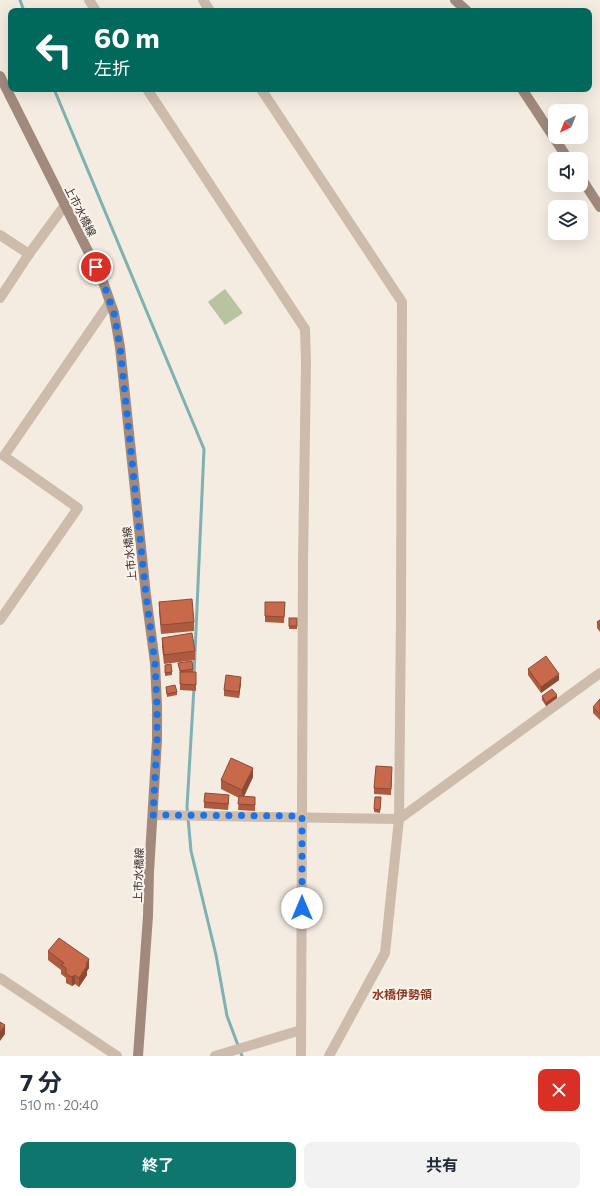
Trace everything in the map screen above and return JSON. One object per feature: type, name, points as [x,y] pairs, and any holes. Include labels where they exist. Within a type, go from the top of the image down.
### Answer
[{"type":"main road","points":[[455,0],[464,8]]},
{"type":"main road","name":"上市水橋線","points":[[0,76],[8,92]]},
{"type":"main road","name":"上市水橋線","points":[[8,92],[102,279],[114,313],[120,347],[146,595],[155,663],[157,706],[157,740],[149,872],[148,916],[138,1056]]},
{"type":"main road","points":[[524,92],[563,152]]},
{"type":"main road","points":[[588,189],[600,207]]},
{"type":"street","points":[[149,92],[305,329],[301,1056]]},
{"type":"street","points":[[263,92],[402,302],[399,819],[385,953],[329,1056]]},
{"type":"street","points":[[0,298],[29,254],[65,205]]},
{"type":"street","points":[[0,235],[29,254]]},
{"type":"street","points":[[0,620],[78,508],[1,457],[110,302]]},
{"type":"street","points":[[153,815],[302,816],[399,819],[600,673]]},
{"type":"street","points":[[0,978],[117,1056]]},
{"type":"street","points":[[215,1056],[301,1030]]},
{"type":"green space","points":[[225,289],[243,313],[225,325],[208,302]]},
{"type":"building","points":[[192,599],[194,622],[161,625],[159,602]]},
{"type":"building","points":[[265,602],[285,602],[284,617],[265,616]]},
{"type":"building","points":[[289,618],[297,618],[297,626],[289,626]]},
{"type":"building","points":[[192,633],[195,651],[164,655],[162,638]]},
{"type":"building","points":[[546,656],[559,674],[541,687],[528,669]]},
{"type":"building","points":[[192,661],[193,669],[180,671],[178,663]]},
{"type":"building","points":[[171,664],[172,672],[165,673],[165,665]]},
{"type":"building","points":[[180,672],[196,672],[196,685],[180,684]]},
{"type":"building","points":[[226,675],[241,677],[239,692],[224,690]]},
{"type":"building","points":[[175,685],[177,692],[167,694],[166,687]]},
{"type":"building","points":[[552,689],[557,695],[546,703],[542,696]]},
{"type":"building","points":[[600,699],[600,714],[593,707]]},
{"type":"building","points":[[231,758],[253,768],[242,790],[221,780]]},
{"type":"building","points":[[376,766],[392,767],[391,789],[374,788]]},
{"type":"building","points":[[205,793],[229,795],[228,804],[204,802]]},
{"type":"building","points":[[239,796],[255,797],[255,805],[238,804]]},
{"type":"building","points":[[375,797],[381,797],[380,810],[374,809]]},
{"type":"building","points":[[59,938],[89,959],[86,964],[87,966],[79,978],[75,975],[72,977],[66,974],[66,968],[61,965],[64,963],[48,951]]},
{"type":"building","points":[[0,1022],[5,1025],[0,1032]]},
{"type":"waterway","points":[[20,0],[23,8]]},
{"type":"waterway","points":[[55,92],[204,449],[194,675]]},
{"type":"waterway","points":[[194,687],[187,807],[191,851],[216,955],[227,1016],[242,1056]]},
{"type":"district","name":"水橋伊勢領","points":[[402,994]]},
{"type":"route","points":[[96,267],[102,279],[114,313],[120,347],[146,595],[155,663],[157,740],[153,815],[302,816],[302,908]]}]
